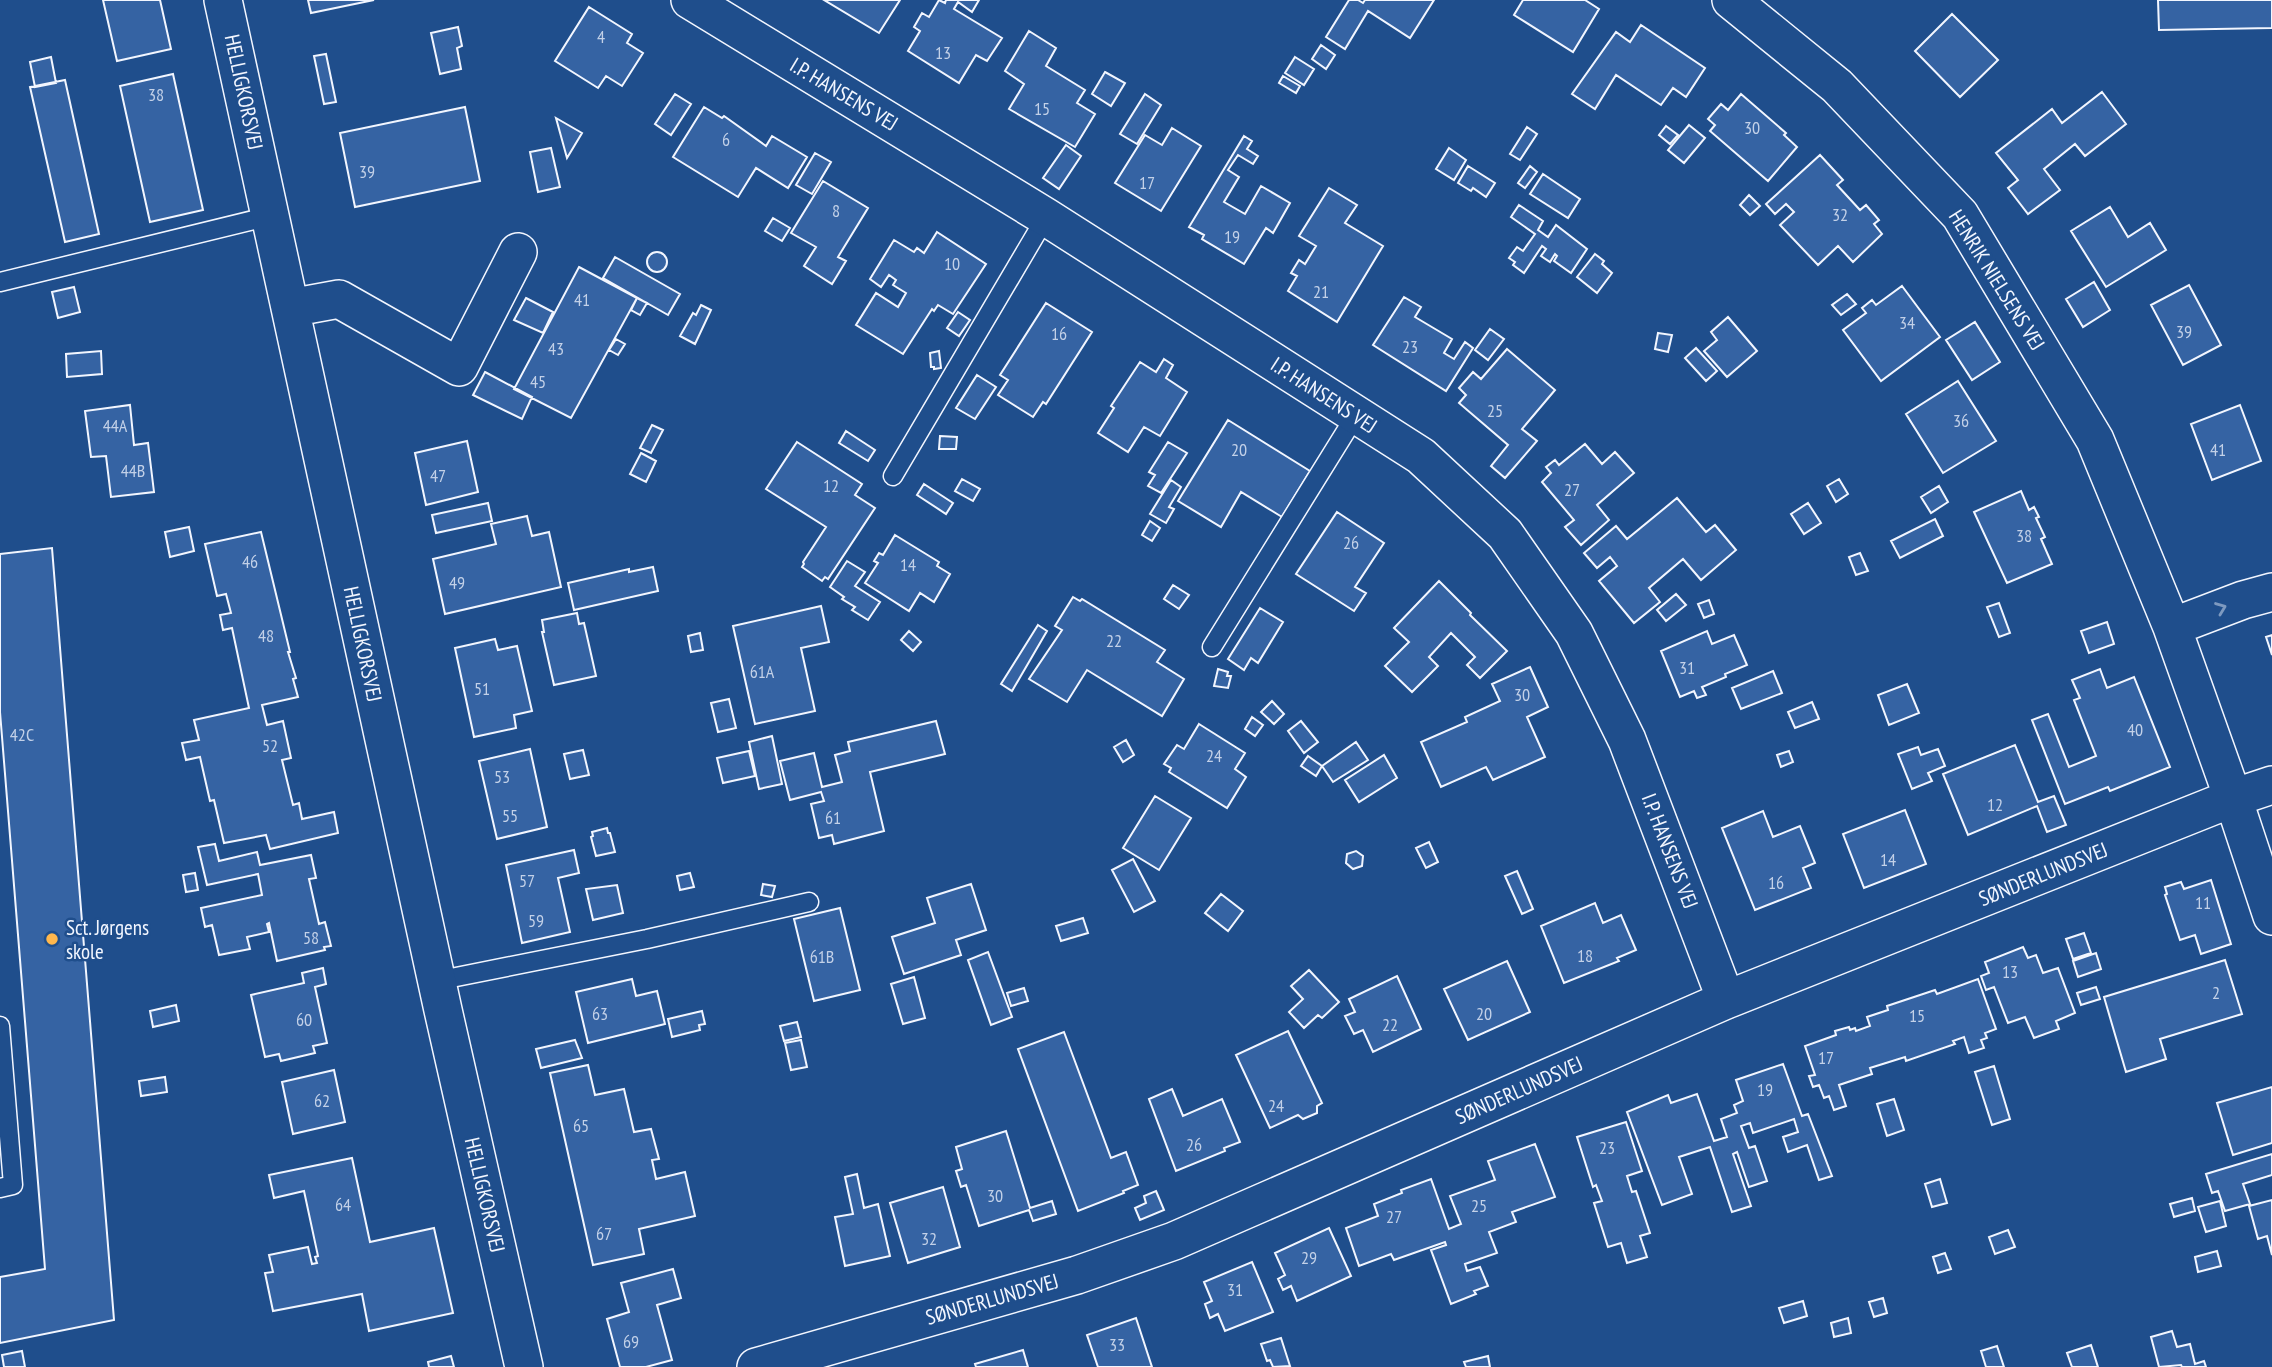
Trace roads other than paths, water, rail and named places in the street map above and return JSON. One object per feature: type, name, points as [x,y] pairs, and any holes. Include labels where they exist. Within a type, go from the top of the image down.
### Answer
[{"type":"street","name":"HELLIGKORSVEJ","points":[[223,0],[436,981],[524,1367]]},
{"type":"street","name":"I.P. HANSENS VEJ","points":[[690,0],[1046,216],[1421,456],[1506,534],[1574,633],[1630,748],[1727,1000]]},
{"type":"street","name":"HENRIK NIELSENS VEJ","points":[[1731,0],[1837,86],[1960,215],[2095,439],[2172,627],[2272,916]]},
{"type":"street","points":[[290,308],[339,299],[459,367],[518,252]]},
{"type":"street","points":[[2172,627],[2272,592]]},
{"type":"street","name":"SØNDERLUNDSVEJ","points":[[756,1367],[1077,1275],[1174,1241],[1727,1000],[2233,798],[2272,785]]},
{"type":"lane","points":[[0,282],[270,216]]},
{"type":"lane","points":[[893,476],[1046,216]]},
{"type":"lane","points":[[1212,647],[1356,415]]},
{"type":"lane","points":[[436,981],[647,939],[809,902]]},
{"type":"lane","points":[[0,1026],[13,1185],[0,1188]]},
{"type":"place","name":"Sct. Jørgens skole","points":[[52,939]]}]
